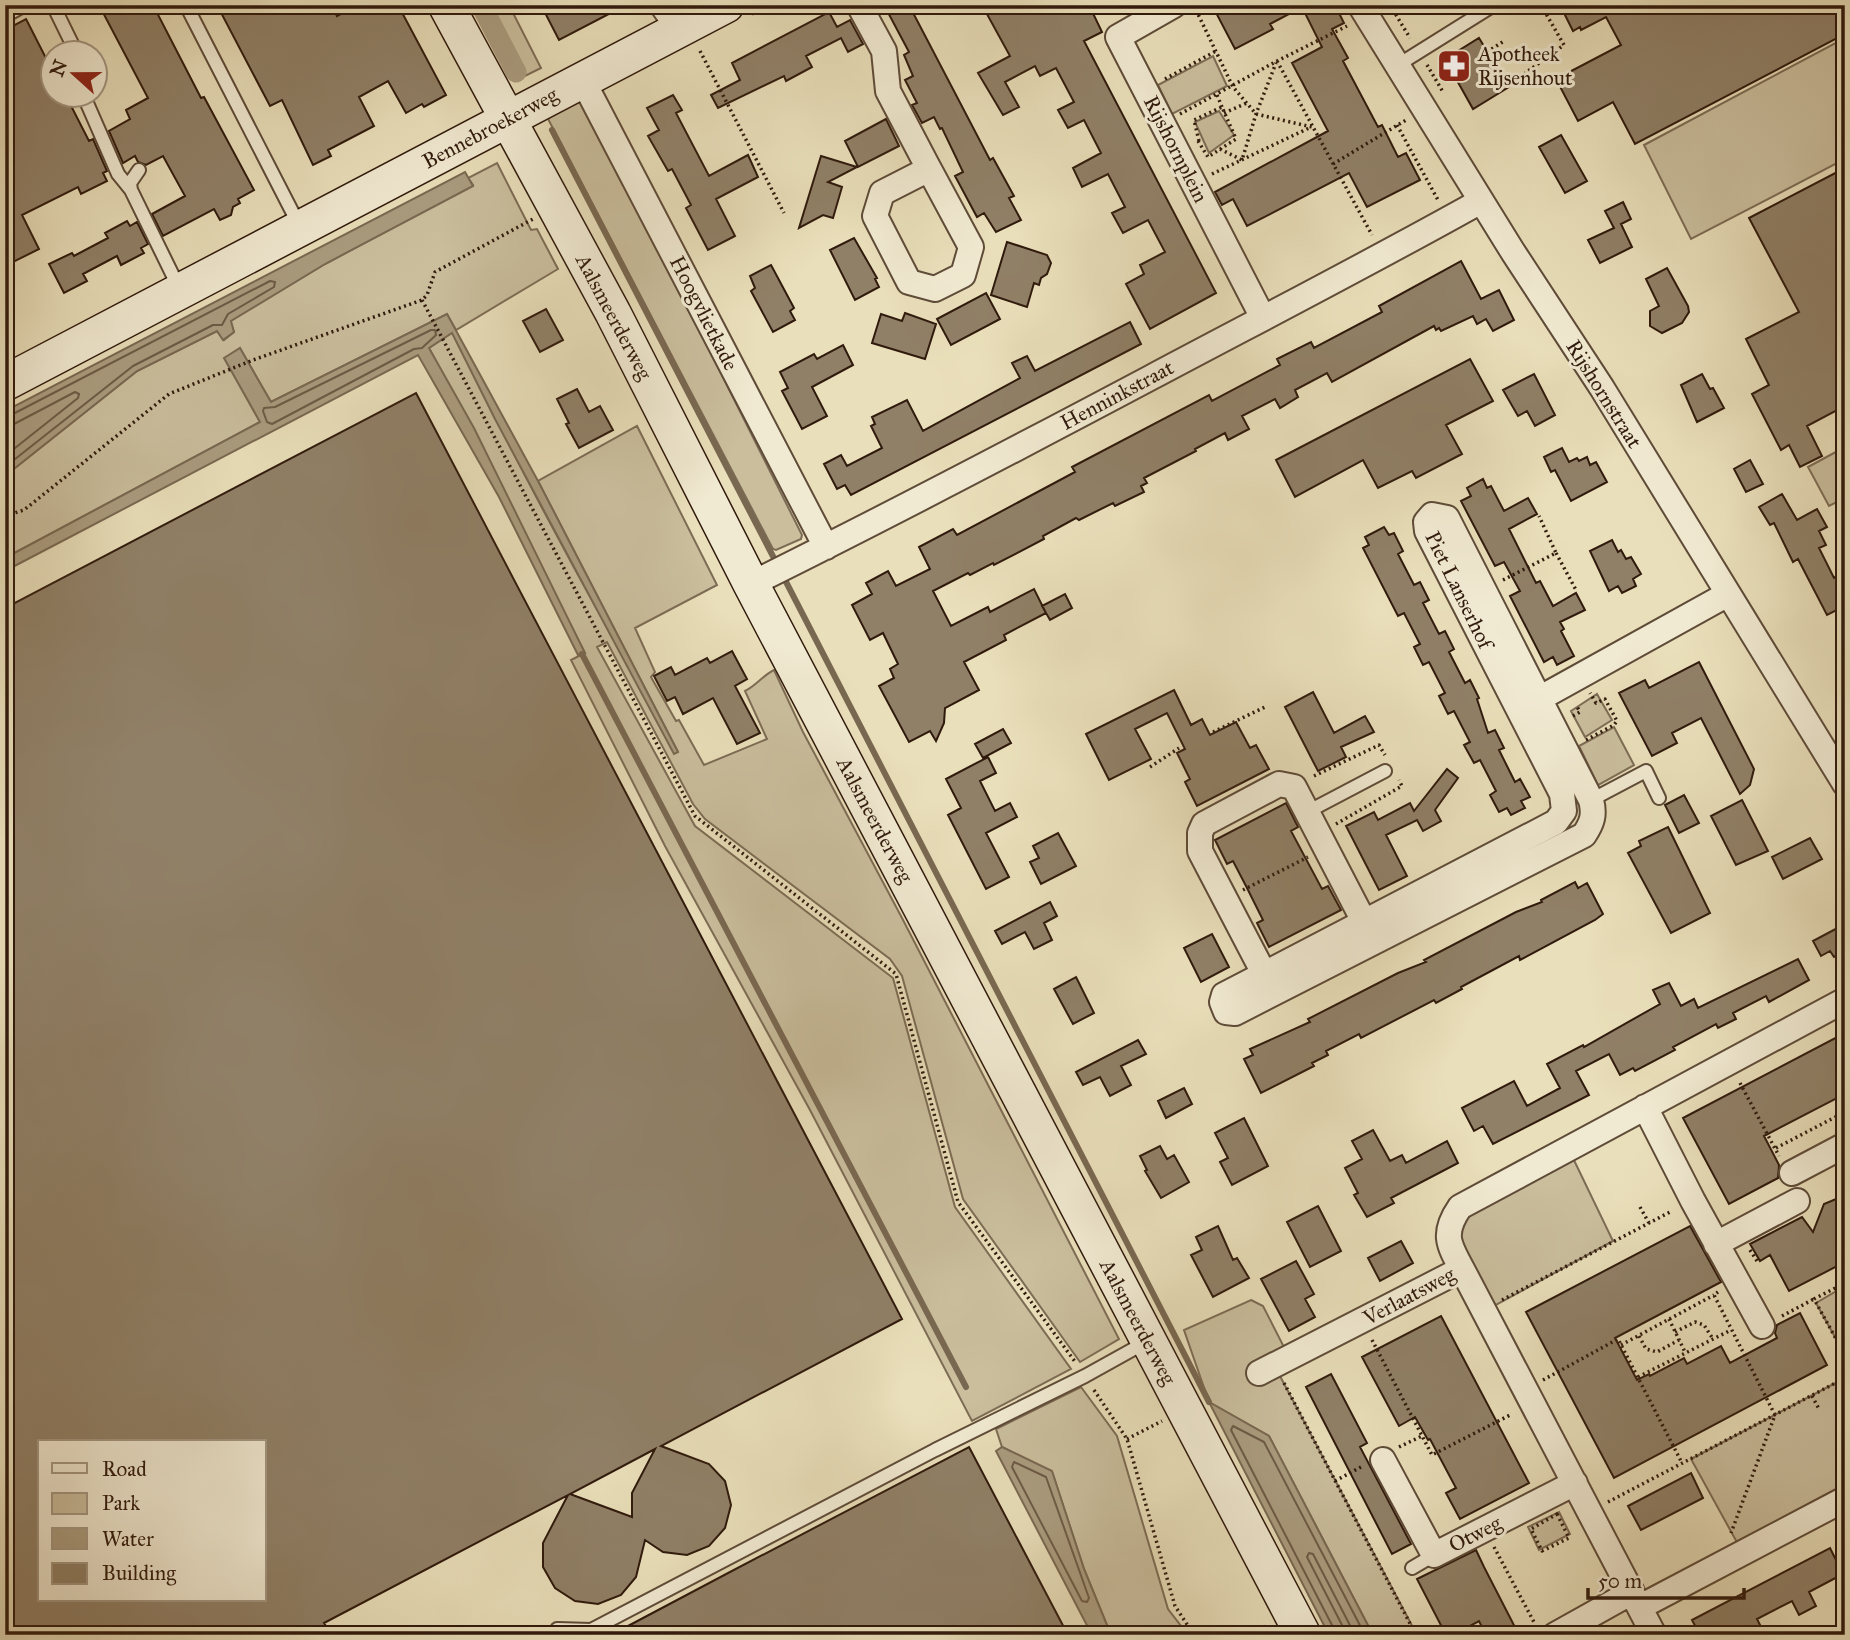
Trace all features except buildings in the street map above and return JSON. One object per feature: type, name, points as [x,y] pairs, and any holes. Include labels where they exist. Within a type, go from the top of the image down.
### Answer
[{"type":"street","name":"Aalsmeerderweg","points":[[446,5],[612,313],[769,575],[1148,1341],[1303,1635]]},
{"type":"street","name":"Bennebroekerweg","points":[[5,383],[582,79],[676,20],[726,5]]},
{"type":"street","points":[[859,5],[884,51],[888,91],[971,247],[963,275],[935,289],[909,282],[875,216],[882,193],[929,169]]},
{"type":"street","name":"Rijshornplein","points":[[1174,5],[1118,37],[1263,318]]},
{"type":"street","name":"Rijshornstraat","points":[[1358,14],[1395,37],[1398,65],[1481,201],[1602,388],[1845,784]]},
{"type":"street","name":"Hoogvlietkade","points":[[582,79],[826,547]]},
{"type":"street","name":"Henninkstraat","points":[[769,575],[1382,256],[1481,201]]},
{"type":"street","name":"Piet Lanserhof","points":[[1564,811],[1562,794],[1530,704],[1483,591],[1447,518],[1432,515],[1426,522],[1427,531],[1530,704],[1561,741],[1592,811]]},
{"type":"street","points":[[1530,704],[1728,594]]},
{"type":"street","points":[[1369,932],[1294,787],[1279,784],[1204,824],[1200,833],[1200,851],[1269,983],[1369,932],[1584,835],[1592,811],[1564,811],[1556,822],[1369,932]]},
{"type":"street","name":"Verlaatsweg","points":[[1267,1369],[1462,1269],[1449,1244],[1451,1220],[1460,1207],[1845,1000]]},
{"type":"street","points":[[1646,1107],[1716,1244],[1762,1326]]},
{"type":"street","points":[[1792,1173],[1845,1145]]},
{"type":"street","points":[[1716,1244],[1797,1201]]},
{"type":"street","points":[[1462,1269],[1654,1635]]},
{"type":"street","name":"Otweg","points":[[1383,1460],[1434,1555],[1574,1483]]},
{"type":"street","points":[[1555,1635],[1720,1565],[1845,1499]]},
{"type":"lane","points":[[5,16],[25,5]]},
{"type":"lane","points":[[53,5],[69,38]]},
{"type":"lane","points":[[186,5],[301,229]]},
{"type":"lane","points":[[1398,65],[1494,5]]},
{"type":"lane","points":[[89,108],[118,174],[131,190],[181,292]]},
{"type":"lane","points":[[131,190],[130,183],[139,170]]},
{"type":"lane","points":[[1307,812],[1385,771]]},
{"type":"lane","points":[[1592,811],[1646,771],[1659,798]]},
{"type":"lane","points":[[557,1629],[591,1630],[935,1450],[1085,1377],[1148,1341]]},
{"type":"lane","points":[[1412,1568],[1434,1555]]},
{"type":"path","points":[[1193,5],[1233,87],[1256,114],[1312,128]]},
{"type":"path","points":[[1524,74],[1564,45],[1541,5]]},
{"type":"path","points":[[1163,123],[1233,87],[1358,14]]},
{"type":"path","points":[[676,20],[784,214]]},
{"type":"path","points":[[1487,52],[1504,41]]},
{"type":"path","points":[[1146,90],[1216,51]]},
{"type":"path","points":[[1242,160],[1276,61]]},
{"type":"path","points":[[1276,61],[1382,256]]},
{"type":"path","points":[[1217,95],[1236,139],[1208,156],[1199,141],[1194,120],[1222,107]]},
{"type":"path","points":[[1224,113],[1247,103]]},
{"type":"path","points":[[1333,164],[1424,108]]},
{"type":"path","points":[[1397,125],[1449,219]]},
{"type":"path","points":[[1194,183],[1312,128]]},
{"type":"path","points":[[1177,150],[1199,141]]},
{"type":"path","points":[[1220,149],[1242,160]]},
{"type":"path","points":[[5,516],[24,509],[169,394],[253,360],[422,300],[427,295],[435,272],[537,217]]},
{"type":"path","points":[[422,300],[695,816],[896,974],[958,1202],[1127,1439],[1175,1606],[1194,1635]]},
{"type":"path","points":[[1539,516],[1576,590]]},
{"type":"path","points":[[1483,591],[1556,553]]},
{"type":"path","points":[[1590,693],[1596,704],[1605,699],[1617,721],[1615,725],[1561,741],[1574,719],[1573,716],[1580,712],[1574,702],[1590,693]]},
{"type":"path","points":[[1213,732],[1265,707]]},
{"type":"path","points":[[1150,767],[1179,748]]},
{"type":"path","points":[[1225,900],[1325,848]]},
{"type":"path","points":[[1776,1148],[1845,1112]]},
{"type":"path","points":[[1483,1310],[1693,1200]]},
{"type":"path","points":[[1640,1208],[1649,1223]]},
{"type":"path","points":[[1621,1345],[1738,1281]]},
{"type":"path","points":[[1762,1326],[1845,1283]]},
{"type":"path","points":[[1714,1295],[1775,1415],[1720,1565]]},
{"type":"path","points":[[1814,1299],[1845,1355]]},
{"type":"path","points":[[1668,1319],[1685,1352]]},
{"type":"path","points":[[1362,1321],[1432,1455],[1618,1339],[1682,1463]]},
{"type":"path","points":[[1675,1332],[1695,1322],[1704,1325],[1713,1339]]},
{"type":"path","points":[[1638,1377],[1731,1330]]},
{"type":"path","points":[[1639,1335],[1646,1349],[1657,1352],[1679,1340]]},
{"type":"path","points":[[1267,1369],[1416,1635]]},
{"type":"path","points":[[1562,1524],[1845,1378]]},
{"type":"path","points":[[1812,1396],[1819,1409]]},
{"type":"path","points":[[1127,1439],[1167,1419]]},
{"type":"path","points":[[1557,1514],[1562,1524],[1569,1538],[1542,1551],[1531,1529],[1557,1514]]},
{"type":"path","points":[[1485,1529],[1541,1635]]},
{"type":"green space","points":[[480,5],[509,5],[541,68],[519,79]]},
{"type":"green space","points":[[1845,38],[1845,159],[1691,239],[1644,145]]},
{"type":"green space","points":[[1213,56],[1227,86],[1172,114],[1158,85]]},
{"type":"green space","points":[[579,99],[609,150],[802,535],[801,539],[773,549],[547,117]]},
{"type":"green space","points":[[1219,111],[1234,135],[1209,153],[1195,122]]},
{"type":"green space","points":[[497,163],[531,230],[537,229],[558,269],[456,330],[447,314],[271,402],[240,349],[225,358],[260,422],[5,558],[5,476],[137,371],[217,331],[224,340],[234,332],[230,321],[325,264],[473,185],[468,178]]},
{"type":"green space","points":[[453,332],[561,544],[678,752],[538,481],[637,426],[717,585],[635,628],[655,672],[651,677],[704,765],[767,739],[745,691],[774,670],[803,732],[1119,1339],[1080,1362],[963,1199],[902,976],[890,959],[705,819],[693,804],[607,642],[597,647],[695,826],[893,978],[955,1207],[1071,1369],[972,1421],[810,1110],[665,846],[571,660],[585,653],[429,348]]},
{"type":"green space","points":[[1845,447],[1845,498],[1829,506],[1808,467]]},
{"type":"green space","points":[[1597,694],[1612,720],[1585,737],[1571,711]]},
{"type":"green space","points":[[1614,727],[1634,765],[1598,785],[1579,746]]},
{"type":"green space","points":[[1571,1154],[1613,1241],[1494,1306],[1454,1226],[1455,1219]]},
{"type":"green space","points":[[1845,1286],[1845,1355],[1816,1303]]},
{"type":"green space","points":[[1251,1300],[1263,1306],[1287,1353],[1272,1361],[1417,1635],[1373,1635],[1269,1436],[1209,1402],[1184,1330]]},
{"type":"green space","points":[[1845,1378],[1845,1491],[1739,1546],[1691,1459]]},
{"type":"green space","points":[[1081,1387],[1117,1436],[1168,1609],[1188,1635],[1111,1635],[1084,1569],[1052,1472],[1002,1447],[996,1429]]},
{"type":"green space","points":[[1559,1512],[1570,1534],[1539,1550],[1528,1527]]},
{"type":"water","points":[[465,172],[473,186],[325,264],[231,321],[234,332],[223,340],[217,331],[137,371],[5,476],[5,411]]},
{"type":"water","points":[[447,314],[538,481],[678,752],[674,754],[452,333],[429,348],[474,428],[585,653],[578,655],[499,497],[418,355],[5,571],[5,558],[260,422],[224,358],[240,348],[271,402]]},
{"type":"water","points":[[1209,1402],[1269,1436],[1373,1635],[1329,1635]]},
{"type":"water","points":[[1002,1447],[1052,1471],[1084,1569],[1111,1635],[1092,1635],[996,1451]]},
{"type":"waterway","points":[[481,5],[516,72]]},
{"type":"waterway","points":[[552,130],[778,566]]},
{"type":"waterway","points":[[783,576],[1209,1402]]},
{"type":"waterway","points":[[582,654],[966,1387]]},
{"type":"waterway","points":[[1264,1628],[1268,1635]]},
{"type":"place","name":"Apotheek Rijsenhout","points":[[1454,66]]}]
